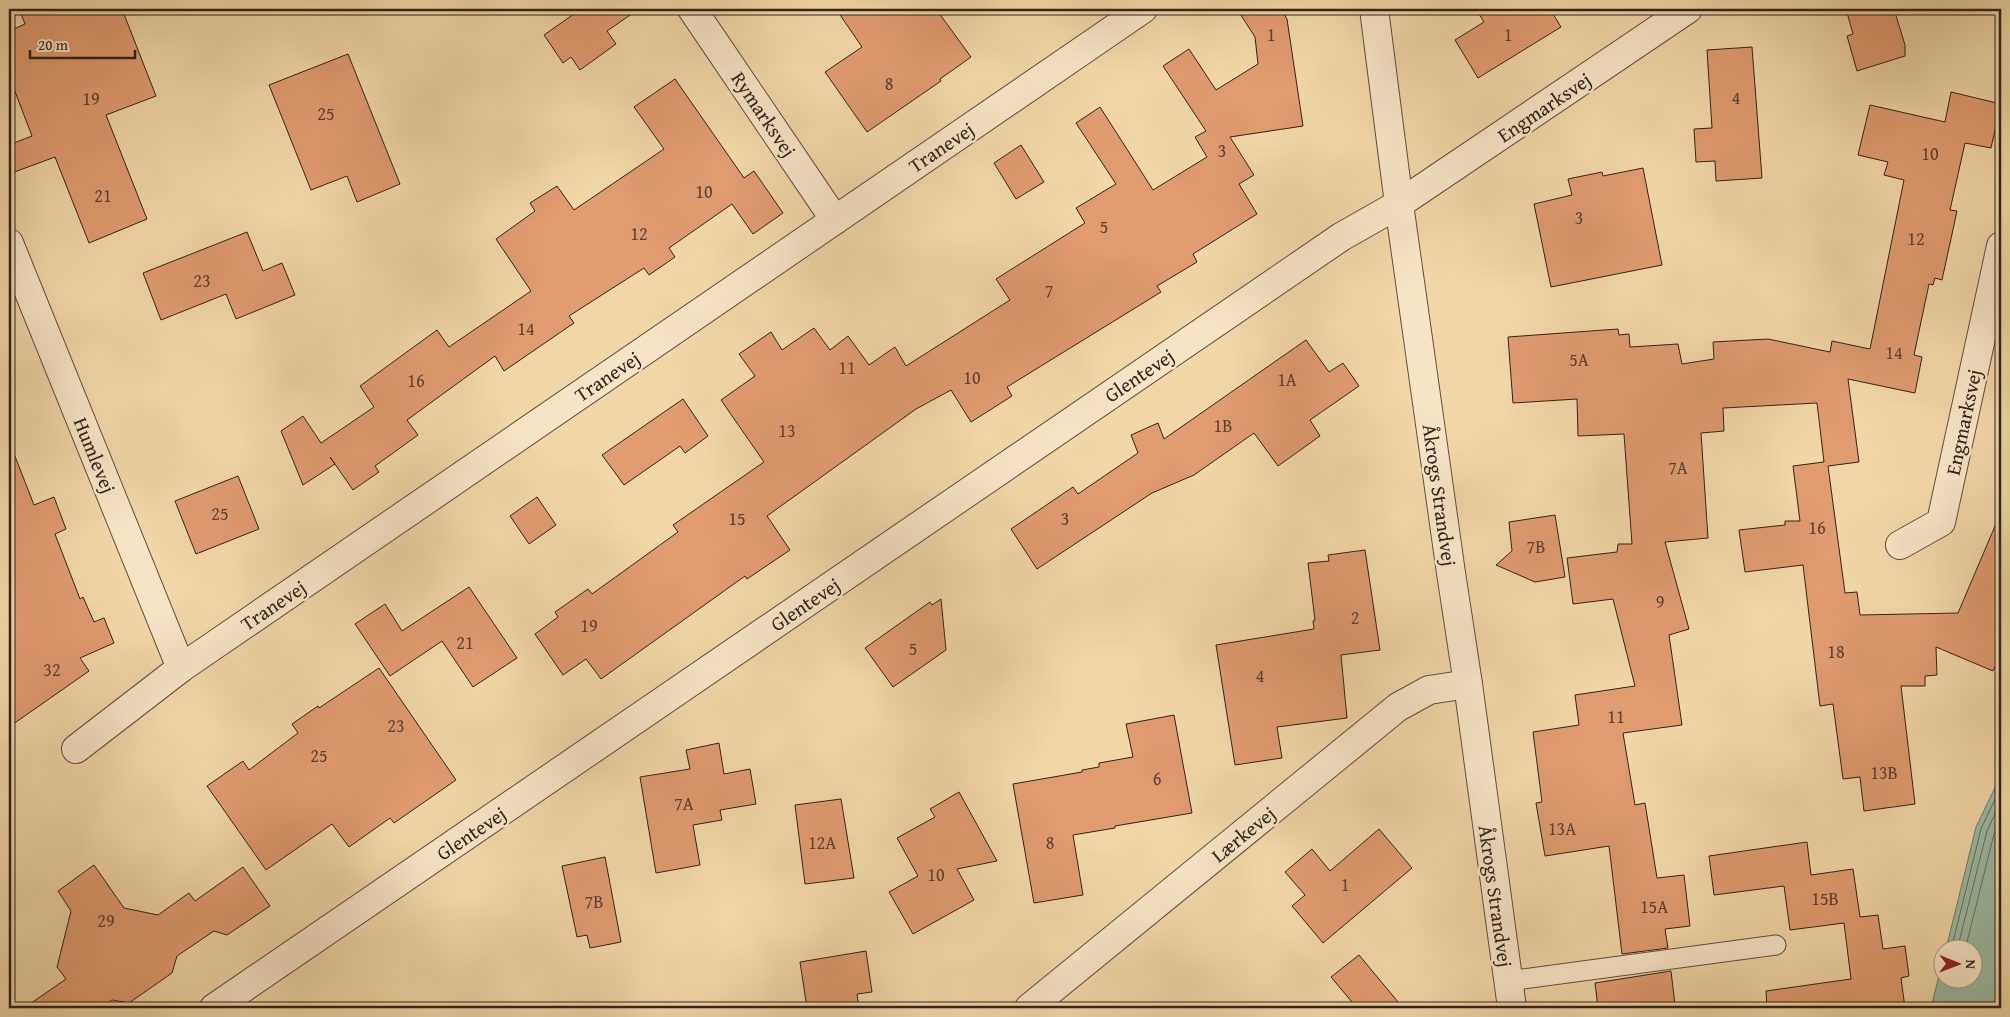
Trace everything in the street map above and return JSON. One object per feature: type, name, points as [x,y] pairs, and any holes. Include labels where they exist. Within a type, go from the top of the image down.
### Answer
[{"type":"street","name":"Rymarksvej","points":[[692,9],[835,220]]},
{"type":"street","name":"Tranevej","points":[[76,749],[181,668],[1143,9]]},
{"type":"street","name":"Åkrogs Strandvej","points":[[1374,9],[1399,204],[1468,684],[1512,1008]]},
{"type":"street","name":"Engmarksvej","points":[[1399,204],[1688,9]]},
{"type":"street","name":"Glentevej","points":[[214,1008],[1342,237],[1399,204]]},
{"type":"street","name":"Humlevej","points":[[9,243],[181,668]]},
{"type":"street","name":"Engmarksvej","points":[[1900,546],[1941,522],[2001,246]]},
{"type":"street","name":"Lærkevej","points":[[1029,1008],[1398,707],[1429,690],[1468,684]]},
{"type":"lane","name":"Åkrogs Strandvej","points":[[1508,981],[1776,945]]},
{"type":"water","points":[[2001,775],[2001,1008],[1931,1008],[1935,990],[1982,990],[1982,940],[1948,940],[1976,827]]},
{"type":"building","points":[[19,9],[122,9],[156,96],[106,115],[147,219],[89,243],[55,157],[9,174],[9,145],[32,136],[9,76],[9,31],[25,24]]},
{"type":"building","points":[[581,9],[639,9],[607,31],[616,44],[580,70],[571,57],[563,63],[544,35]]},
{"type":"building","points":[[836,9],[936,9],[971,57],[940,79],[941,81],[867,132],[825,72],[862,47]]},
{"type":"building","points":[[1237,9],[1281,9],[1287,19],[1303,126],[1230,137],[1254,175],[1239,184],[1257,214],[1193,254],[1197,262],[1157,286],[1161,292],[1007,387],[1012,396],[971,422],[951,390],[916,409],[767,516],[790,550],[747,579],[745,576],[601,679],[586,659],[563,675],[535,634],[558,617],[555,612],[588,589],[592,594],[678,532],[673,525],[764,462],[721,400],[755,376],[739,354],[771,332],[782,350],[814,328],[830,350],[848,336],[869,365],[895,347],[906,366],[1010,300],[996,279],[1085,223],[1076,208],[1116,184],[1076,123],[1100,107],[1153,190],[1207,157],[1195,137],[1206,131],[1163,66],[1189,49],[1216,90],[1258,64],[1255,37]]},
{"type":"building","points":[[1476,9],[1550,9],[1561,27],[1478,78],[1455,40],[1484,22]]},
{"type":"building","points":[[1846,9],[1894,9],[1905,45],[1905,56],[1857,71],[1847,36],[1853,34]]},
{"type":"building","points":[[1752,47],[1762,178],[1716,181],[1715,161],[1696,162],[1694,129],[1712,128],[1707,50]]},
{"type":"building","points":[[348,54],[400,184],[357,202],[347,176],[311,190],[269,85]]},
{"type":"building","points":[[675,79],[744,178],[754,171],[783,213],[753,234],[732,204],[669,248],[675,257],[649,275],[644,268],[569,316],[574,323],[504,371],[495,356],[407,420],[418,435],[375,466],[379,472],[353,490],[335,464],[303,485],[281,431],[303,416],[321,443],[374,407],[360,386],[437,330],[449,347],[531,291],[496,239],[535,211],[530,203],[557,186],[574,210],[664,149],[634,107]]},
{"type":"building","points":[[1951,92],[2001,104],[1991,148],[1965,143],[1950,210],[1957,211],[1942,280],[1935,278],[1933,285],[1929,284],[1914,355],[1922,357],[1915,393],[1848,379],[1859,462],[1828,466],[1845,593],[1857,592],[1860,615],[1958,613],[2001,512],[2001,653],[1993,671],[1936,647],[1937,675],[1925,676],[1925,686],[1901,686],[1915,804],[1864,811],[1860,777],[1843,779],[1833,704],[1820,706],[1803,565],[1745,572],[1739,530],[1785,525],[1785,521],[1800,521],[1793,466],[1824,462],[1817,403],[1723,408],[1724,431],[1701,433],[1708,538],[1665,542],[1689,629],[1669,635],[1682,725],[1623,733],[1635,805],[1645,803],[1657,878],[1684,875],[1690,926],[1665,929],[1668,948],[1622,954],[1609,846],[1545,856],[1536,803],[1542,802],[1533,732],[1579,725],[1575,695],[1635,686],[1613,599],[1573,604],[1567,558],[1617,552],[1618,544],[1632,544],[1624,434],[1578,436],[1577,399],[1513,403],[1508,337],[1618,329],[1619,335],[1629,334],[1630,347],[1678,344],[1682,364],[1714,359],[1713,342],[1768,339],[1830,352],[1832,341],[1870,349],[1904,180],[1884,175],[1888,162],[1858,155],[1870,105],[1945,122]]},
{"type":"building","points":[[1021,145],[1044,182],[1016,199],[994,163]]},
{"type":"building","points":[[1643,168],[1662,265],[1551,287],[1534,204],[1572,195],[1568,179],[1602,172],[1603,176]]},
{"type":"building","points":[[247,232],[263,271],[282,263],[295,295],[236,319],[226,294],[161,320],[143,273]]},
{"type":"building","points":[[1306,340],[1329,372],[1343,363],[1359,386],[1310,420],[1320,436],[1278,466],[1254,433],[1194,475],[1152,493],[1037,569],[1011,529],[1073,487],[1078,494],[1138,453],[1131,435],[1158,423],[1164,439]]},
{"type":"building","points":[[683,399],[708,436],[685,453],[680,446],[624,485],[602,455]]},
{"type":"building","points":[[11,446],[34,505],[54,497],[66,529],[55,534],[80,599],[83,597],[94,622],[104,618],[114,643],[80,658],[89,671],[9,727],[9,447]]},
{"type":"building","points":[[238,476],[259,529],[196,554],[175,501]]},
{"type":"building","points":[[537,497],[556,525],[529,544],[510,516]]},
{"type":"building","points":[[1555,515],[1565,577],[1535,582],[1496,565],[1512,551],[1509,522]]},
{"type":"building","points":[[1365,550],[1380,650],[1341,655],[1347,718],[1277,727],[1282,758],[1235,765],[1216,645],[1314,629],[1313,621],[1315,620],[1308,563],[1329,561],[1328,555]]},
{"type":"building","points":[[469,587],[517,658],[473,687],[442,641],[390,676],[355,624],[385,604],[402,631]]},
{"type":"building","points":[[941,599],[946,650],[893,687],[865,648],[930,602],[932,605]]},
{"type":"building","points":[[379,668],[456,780],[394,823],[390,818],[349,847],[332,824],[266,870],[207,786],[243,761],[249,770],[298,733],[292,724]]},
{"type":"building","points":[[1174,715],[1192,813],[1073,835],[1083,895],[1034,903],[1013,784],[1082,772],[1082,770],[1099,767],[1099,763],[1133,757],[1126,724]]},
{"type":"building","points":[[719,743],[724,774],[750,769],[756,804],[720,810],[722,820],[693,825],[700,865],[656,873],[640,777],[690,769],[686,750]]},
{"type":"building","points":[[959,792],[997,861],[957,869],[974,900],[913,934],[889,892],[918,876],[897,838],[935,817],[930,809]]},
{"type":"building","points":[[841,799],[854,878],[805,884],[795,805]]},
{"type":"building","points":[[1379,829],[1412,868],[1323,943],[1292,906],[1305,895],[1285,872],[1312,849],[1330,871]]},
{"type":"building","points":[[1807,842],[1811,875],[1853,869],[1860,917],[1878,915],[1883,949],[1905,946],[1909,976],[1901,978],[1905,1008],[1767,1008],[1766,991],[1851,979],[1844,923],[1790,930],[1784,886],[1714,895],[1709,856]]},
{"type":"building","points":[[605,857],[621,942],[590,948],[587,935],[577,937],[562,866]]},
{"type":"building","points":[[94,865],[124,908],[158,915],[189,893],[195,901],[243,867],[270,906],[227,935],[214,931],[177,956],[172,973],[129,1003],[112,1000],[101,1008],[24,1008],[66,979],[57,967],[71,911],[58,891]]},
{"type":"building","points":[[866,951],[872,992],[857,994],[859,1008],[807,1008],[800,962]]},
{"type":"building","points":[[1359,955],[1403,1008],[1357,1008],[1331,977]]},
{"type":"building","points":[[1671,971],[1675,1005],[1646,1008],[1598,1008],[1595,983]]}]
